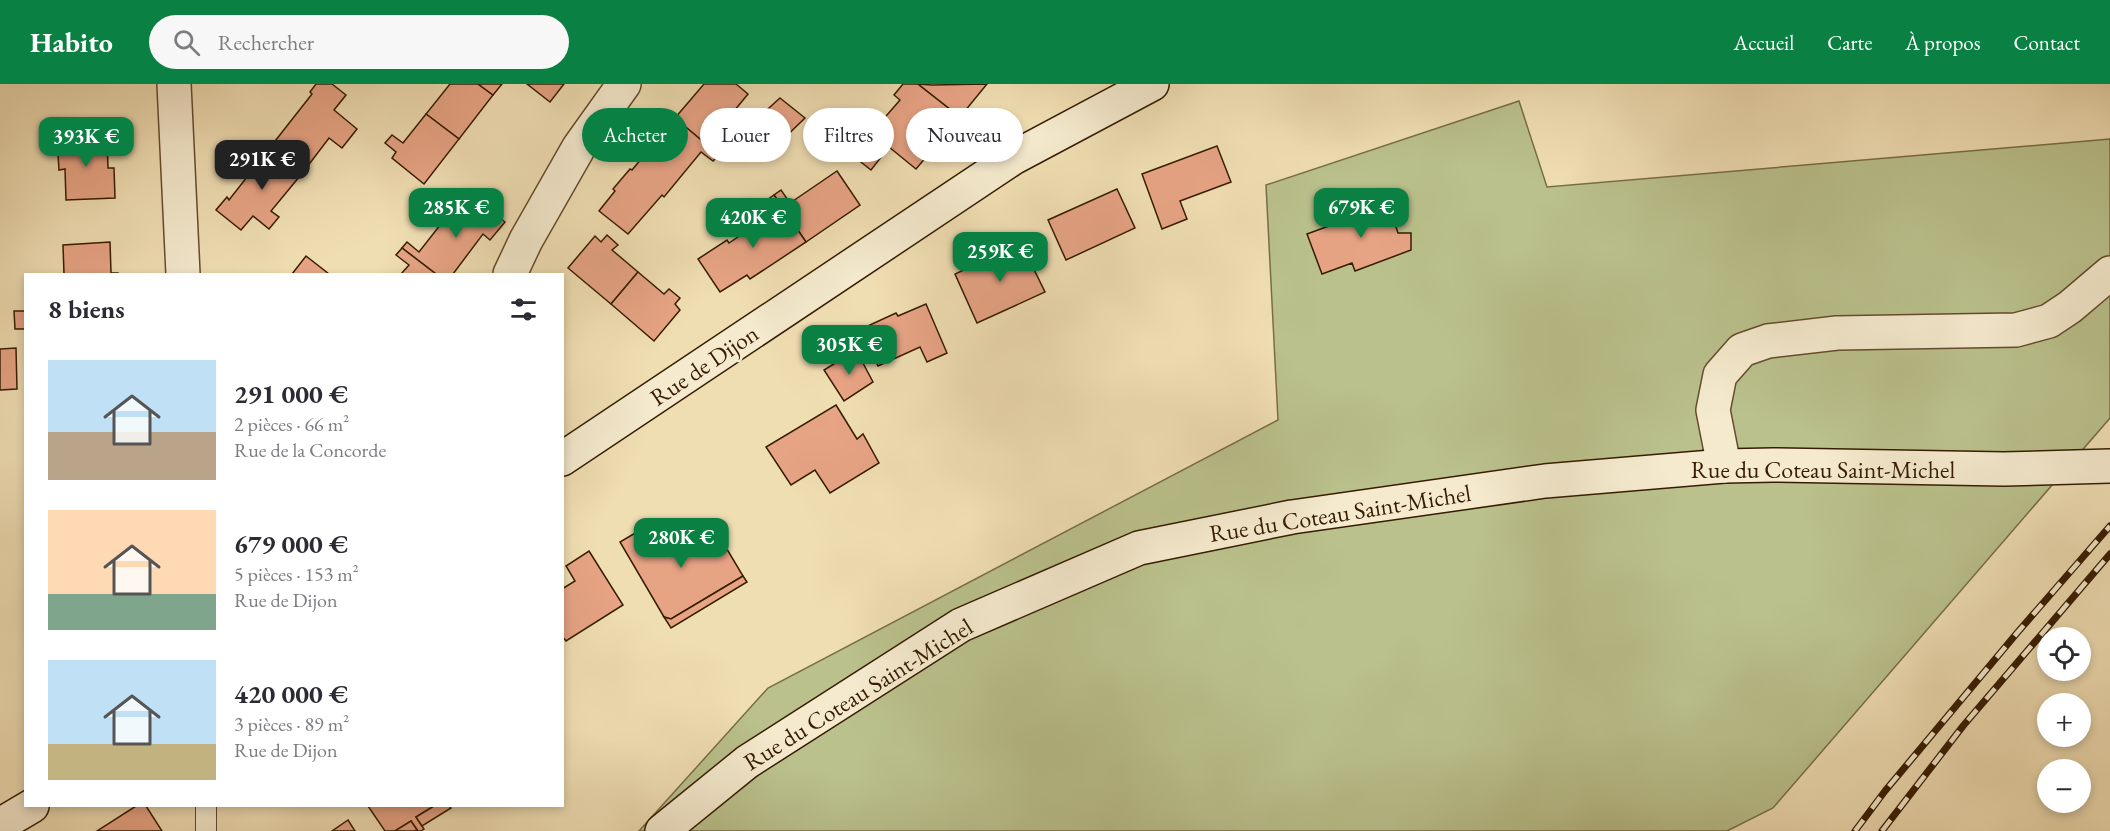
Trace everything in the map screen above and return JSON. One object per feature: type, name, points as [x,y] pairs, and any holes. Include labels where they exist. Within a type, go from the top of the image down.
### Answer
[{"type":"street","points":[[174,84],[183,273]]},
{"type":"street","points":[[510,273],[526,240],[579,147],[624,84]]},
{"type":"street","name":"Rue de Dijon","points":[[564,458],[1013,158],[1152,84]]},
{"type":"street","points":[[1725,466],[1713,410],[1720,375],[1742,350],[1768,341],[1837,333],[2016,330],[2049,321],[2070,307],[2110,273]]},
{"type":"street","name":"Rue du Coteau Saint-Michel","points":[[662,831],[747,762],[961,625],[1139,548],[1292,517],[1545,481],[1725,466],[2004,469],[2104,466]]},
{"type":"street","points":[[0,825],[30,807]]},
{"type":"lane","points":[[206,807],[206,831]]},
{"type":"green space","points":[[1519,101],[1547,187],[2110,139],[2110,418],[1773,808],[1727,831],[639,831],[768,688],[1278,420],[1266,185]]},
{"type":"building","points":[[316,84],[332,84],[346,95],[334,110],[357,129],[342,148],[329,138],[304,171],[272,145],[312,94],[310,92]]},
{"type":"building","points":[[450,84],[478,84],[493,95],[459,139],[426,114]]},
{"type":"building","points":[[478,84],[502,84],[493,95]]},
{"type":"building","points":[[527,84],[564,84],[550,102]]},
{"type":"building","points":[[704,84],[736,84],[748,94],[736,108],[700,108],[700,139],[688,129],[688,108],[684,108]]},
{"type":"building","points":[[903,84],[918,84],[949,108],[906,108],[906,161],[894,151],[893,108],[900,100],[894,95]]},
{"type":"building","points":[[918,84],[987,84],[967,108],[949,108]]},
{"type":"building","points":[[780,98],[803,116],[803,120],[791,132],[791,108],[769,108]]},
{"type":"building","points":[[426,114],[459,139],[424,184],[392,158],[396,152],[385,143],[392,135],[403,143]]},
{"type":"building","points":[[688,129],[700,139],[700,153],[664,197],[662,195],[628,234],[599,211],[615,191],[613,189],[630,169],[632,170],[639,162],[688,162]]},
{"type":"building","points":[[107,136],[108,168],[114,168],[115,198],[66,200],[65,169],[59,170],[57,138]]},
{"type":"building","points":[[272,145],[304,171],[271,211],[279,217],[269,229],[253,216],[241,230],[216,210],[227,197],[229,200]]},
{"type":"building","points":[[1217,146],[1231,182],[1180,201],[1187,219],[1162,229],[1142,174]]},
{"type":"building","points":[[861,162],[877,162],[871,170]]},
{"type":"building","points":[[907,162],[922,162],[916,169]]},
{"type":"building","points":[[837,171],[860,205],[806,242],[774,195],[781,190],[790,203]]},
{"type":"building","points":[[1117,189],[1135,228],[1066,260],[1048,220]]},
{"type":"building","points":[[774,195],[806,242],[750,279],[747,275],[720,292],[698,259],[727,240],[729,243],[776,211],[767,200]]},
{"type":"building","points":[[1394,198],[1402,222],[1395,224],[1398,233],[1411,233],[1411,250],[1355,271],[1352,263],[1322,274],[1307,234],[1337,223],[1336,219]]},
{"type":"building","points":[[478,205],[485,205],[505,222],[490,240],[483,234],[454,273],[435,273],[402,248],[407,242],[419,252],[455,206],[468,217]]},
{"type":"building","points":[[607,235],[618,245],[612,250],[638,272],[611,304],[568,268],[595,236],[601,242]]},
{"type":"building","points":[[110,242],[111,273],[64,273],[63,245]]},
{"type":"building","points":[[1021,243],[1045,292],[977,323],[955,274]]},
{"type":"building","points":[[402,248],[435,273],[402,273],[409,265],[396,255]]},
{"type":"building","points":[[306,256],[328,273],[293,273]]},
{"type":"building","points":[[638,272],[664,294],[669,289],[680,298],[675,304],[680,310],[654,341],[611,304]]},
{"type":"building","points":[[926,304],[947,353],[927,362],[920,347],[878,366],[861,329],[896,313],[898,316]]},
{"type":"building","points":[[14,311],[24,311],[24,329],[15,329]]},
{"type":"building","points":[[16,348],[17,389],[0,390],[0,349]]},
{"type":"building","points":[[856,350],[873,382],[844,401],[824,370]]},
{"type":"building","points":[[836,405],[857,439],[863,434],[879,463],[830,493],[815,470],[791,485],[766,447]]},
{"type":"building","points":[[652,523],[667,548],[685,538],[688,544],[715,529],[743,576],[671,619],[664,617],[620,542]]},
{"type":"building","points":[[589,551],[623,605],[566,641],[564,638],[564,588],[575,581],[566,566]]},
{"type":"building","points":[[743,576],[747,582],[671,628],[664,617],[671,619]]},
{"type":"building","points":[[134,807],[147,807],[162,831],[97,831]]},
{"type":"building","points":[[369,807],[432,807],[416,817],[424,829],[421,831],[418,831],[411,821],[395,831],[385,831]]},
{"type":"building","points":[[432,807],[451,808],[422,826],[416,817]]},
{"type":"building","points":[[348,820],[355,831],[332,831]]},
{"type":"building","points":[[411,821],[417,830],[395,831]]},
{"type":"railway","points":[[1855,831],[1885,791],[2017,633],[2110,526]]},
{"type":"railway","points":[[1882,831],[1963,726],[2110,554]]}]
